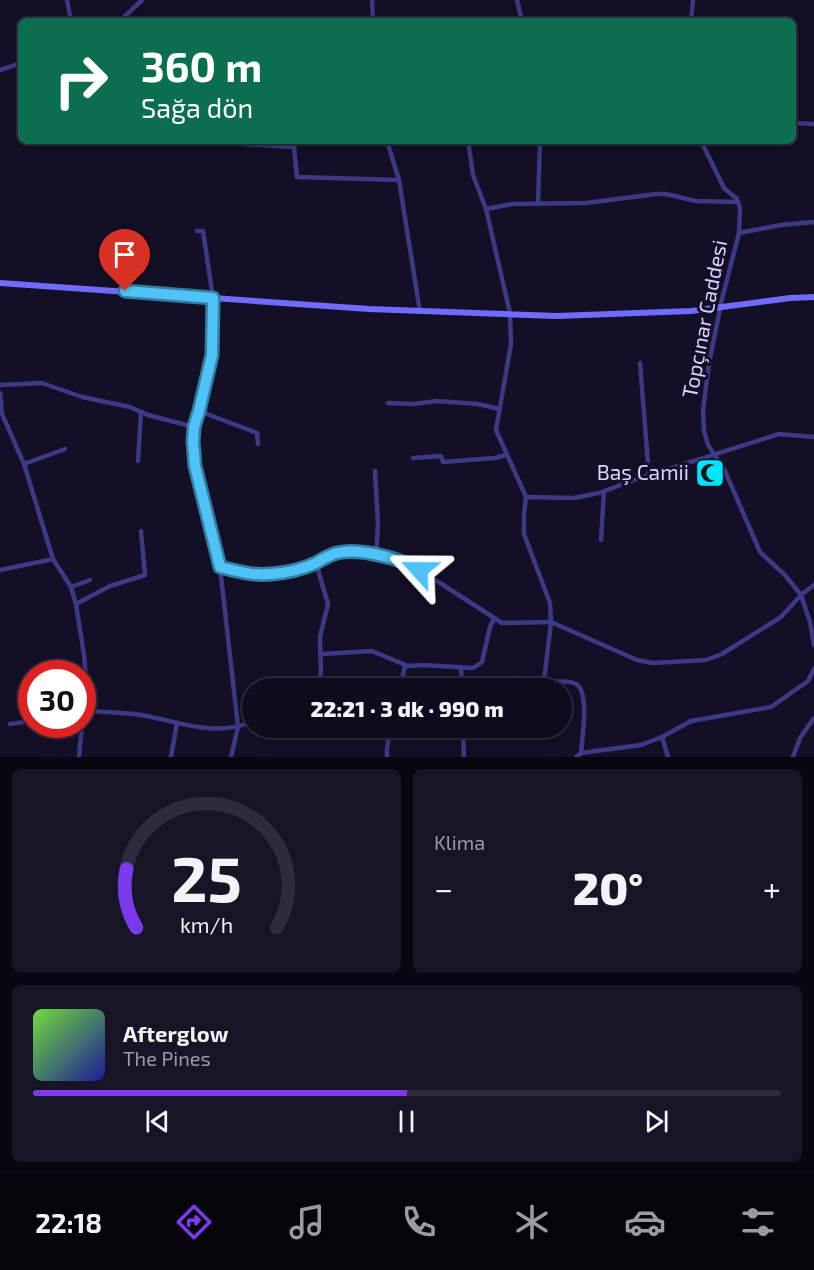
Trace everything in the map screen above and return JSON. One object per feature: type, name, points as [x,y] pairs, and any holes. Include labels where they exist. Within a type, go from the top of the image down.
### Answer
[{"type":"street","points":[[67,0],[70,18]]},
{"type":"street","points":[[123,18],[142,0]]},
{"type":"street","points":[[372,0],[373,18]]},
{"type":"street","points":[[517,0],[521,18]]},
{"type":"street","points":[[691,18],[693,0]]},
{"type":"street","points":[[0,70],[18,64]]},
{"type":"street","points":[[796,123],[814,124]]},
{"type":"street","points":[[246,144],[294,147],[297,177],[399,180]]},
{"type":"street","points":[[388,144],[399,180],[420,312]]},
{"type":"street","points":[[538,204],[540,144]]},
{"type":"street","points":[[702,144],[724,188],[738,202]]},
{"type":"street","points":[[469,147],[473,175],[486,209],[510,313],[511,344],[496,430],[526,497],[524,534],[550,603],[551,622],[544,678]]},
{"type":"street","points":[[486,209],[512,204],[586,203],[656,194],[696,201],[738,202]]},
{"type":"street","name":"Topçınar Caddesi","points":[[738,202],[740,208],[739,233],[709,363],[703,411],[706,438],[735,492],[760,552],[785,575],[801,595]]},
{"type":"street","points":[[739,233],[781,225],[814,222]]},
{"type":"street","points":[[197,231],[203,231],[213,298],[212,355],[194,427],[195,466],[220,567],[238,727],[231,757]]},
{"type":"street","points":[[0,283],[420,312],[557,316],[720,308],[778,299],[814,297]]},
{"type":"street","points":[[640,363],[649,476]]},
{"type":"street","points":[[0,385],[42,383],[82,397],[130,407],[194,427]]},
{"type":"street","points":[[0,393],[1,414],[24,465],[53,559],[71,587],[76,604],[84,660]]},
{"type":"street","points":[[388,403],[413,404],[446,401],[478,404],[499,409]]},
{"type":"street","points":[[199,411],[257,433],[258,444]]},
{"type":"street","points":[[138,461],[141,412]]},
{"type":"street","points":[[526,497],[574,498],[604,491],[779,434],[814,437]]},
{"type":"street","points":[[24,465],[66,449]]},
{"type":"street","points":[[413,458],[441,456],[443,462],[487,459],[506,455]]},
{"type":"street","points":[[375,471],[378,524],[376,556]]},
{"type":"street","points":[[601,540],[604,491]]},
{"type":"street","points":[[76,604],[110,586],[145,575],[141,531]]},
{"type":"street","points":[[220,567],[246,573],[269,574],[316,563],[338,553],[351,552],[406,561],[502,623],[551,622],[637,660],[653,663],[706,660],[722,654],[781,617],[801,595],[814,585]]},
{"type":"street","points":[[0,570],[53,559]]},
{"type":"street","points":[[316,563],[328,604],[320,637],[320,678]]},
{"type":"street","points":[[71,587],[90,580]]},
{"type":"street","points":[[801,595],[810,622],[814,645]]},
{"type":"street","points":[[321,654],[372,651],[405,666],[473,668],[482,662],[494,619]]},
{"type":"street","points":[[402,678],[405,666]]},
{"type":"street","points":[[461,668],[462,678]]},
{"type":"street","points":[[576,757],[581,753],[641,745],[662,737],[691,721],[771,708],[808,681],[814,669]]},
{"type":"street","points":[[572,683],[577,684],[582,690],[584,706],[581,753]]},
{"type":"street","points":[[96,711],[138,714],[209,729],[222,730],[242,726]]},
{"type":"street","points":[[793,757],[800,738],[814,718]]},
{"type":"street","points":[[10,724],[18,723]]},
{"type":"street","points":[[171,757],[177,723]]},
{"type":"street","points":[[662,737],[668,757]]},
{"type":"street","points":[[79,757],[81,738]]},
{"type":"street","points":[[387,757],[389,738]]},
{"type":"street","points":[[463,738],[464,757]]},
{"type":"place","name":"Baş Camii","points":[[710,473]]},
{"type":"route","points":[[125,291],[213,298],[212,355],[194,427],[193,442],[195,466],[220,567],[246,573],[269,574],[316,563],[338,553],[351,552],[406,561],[419,570]]}]
